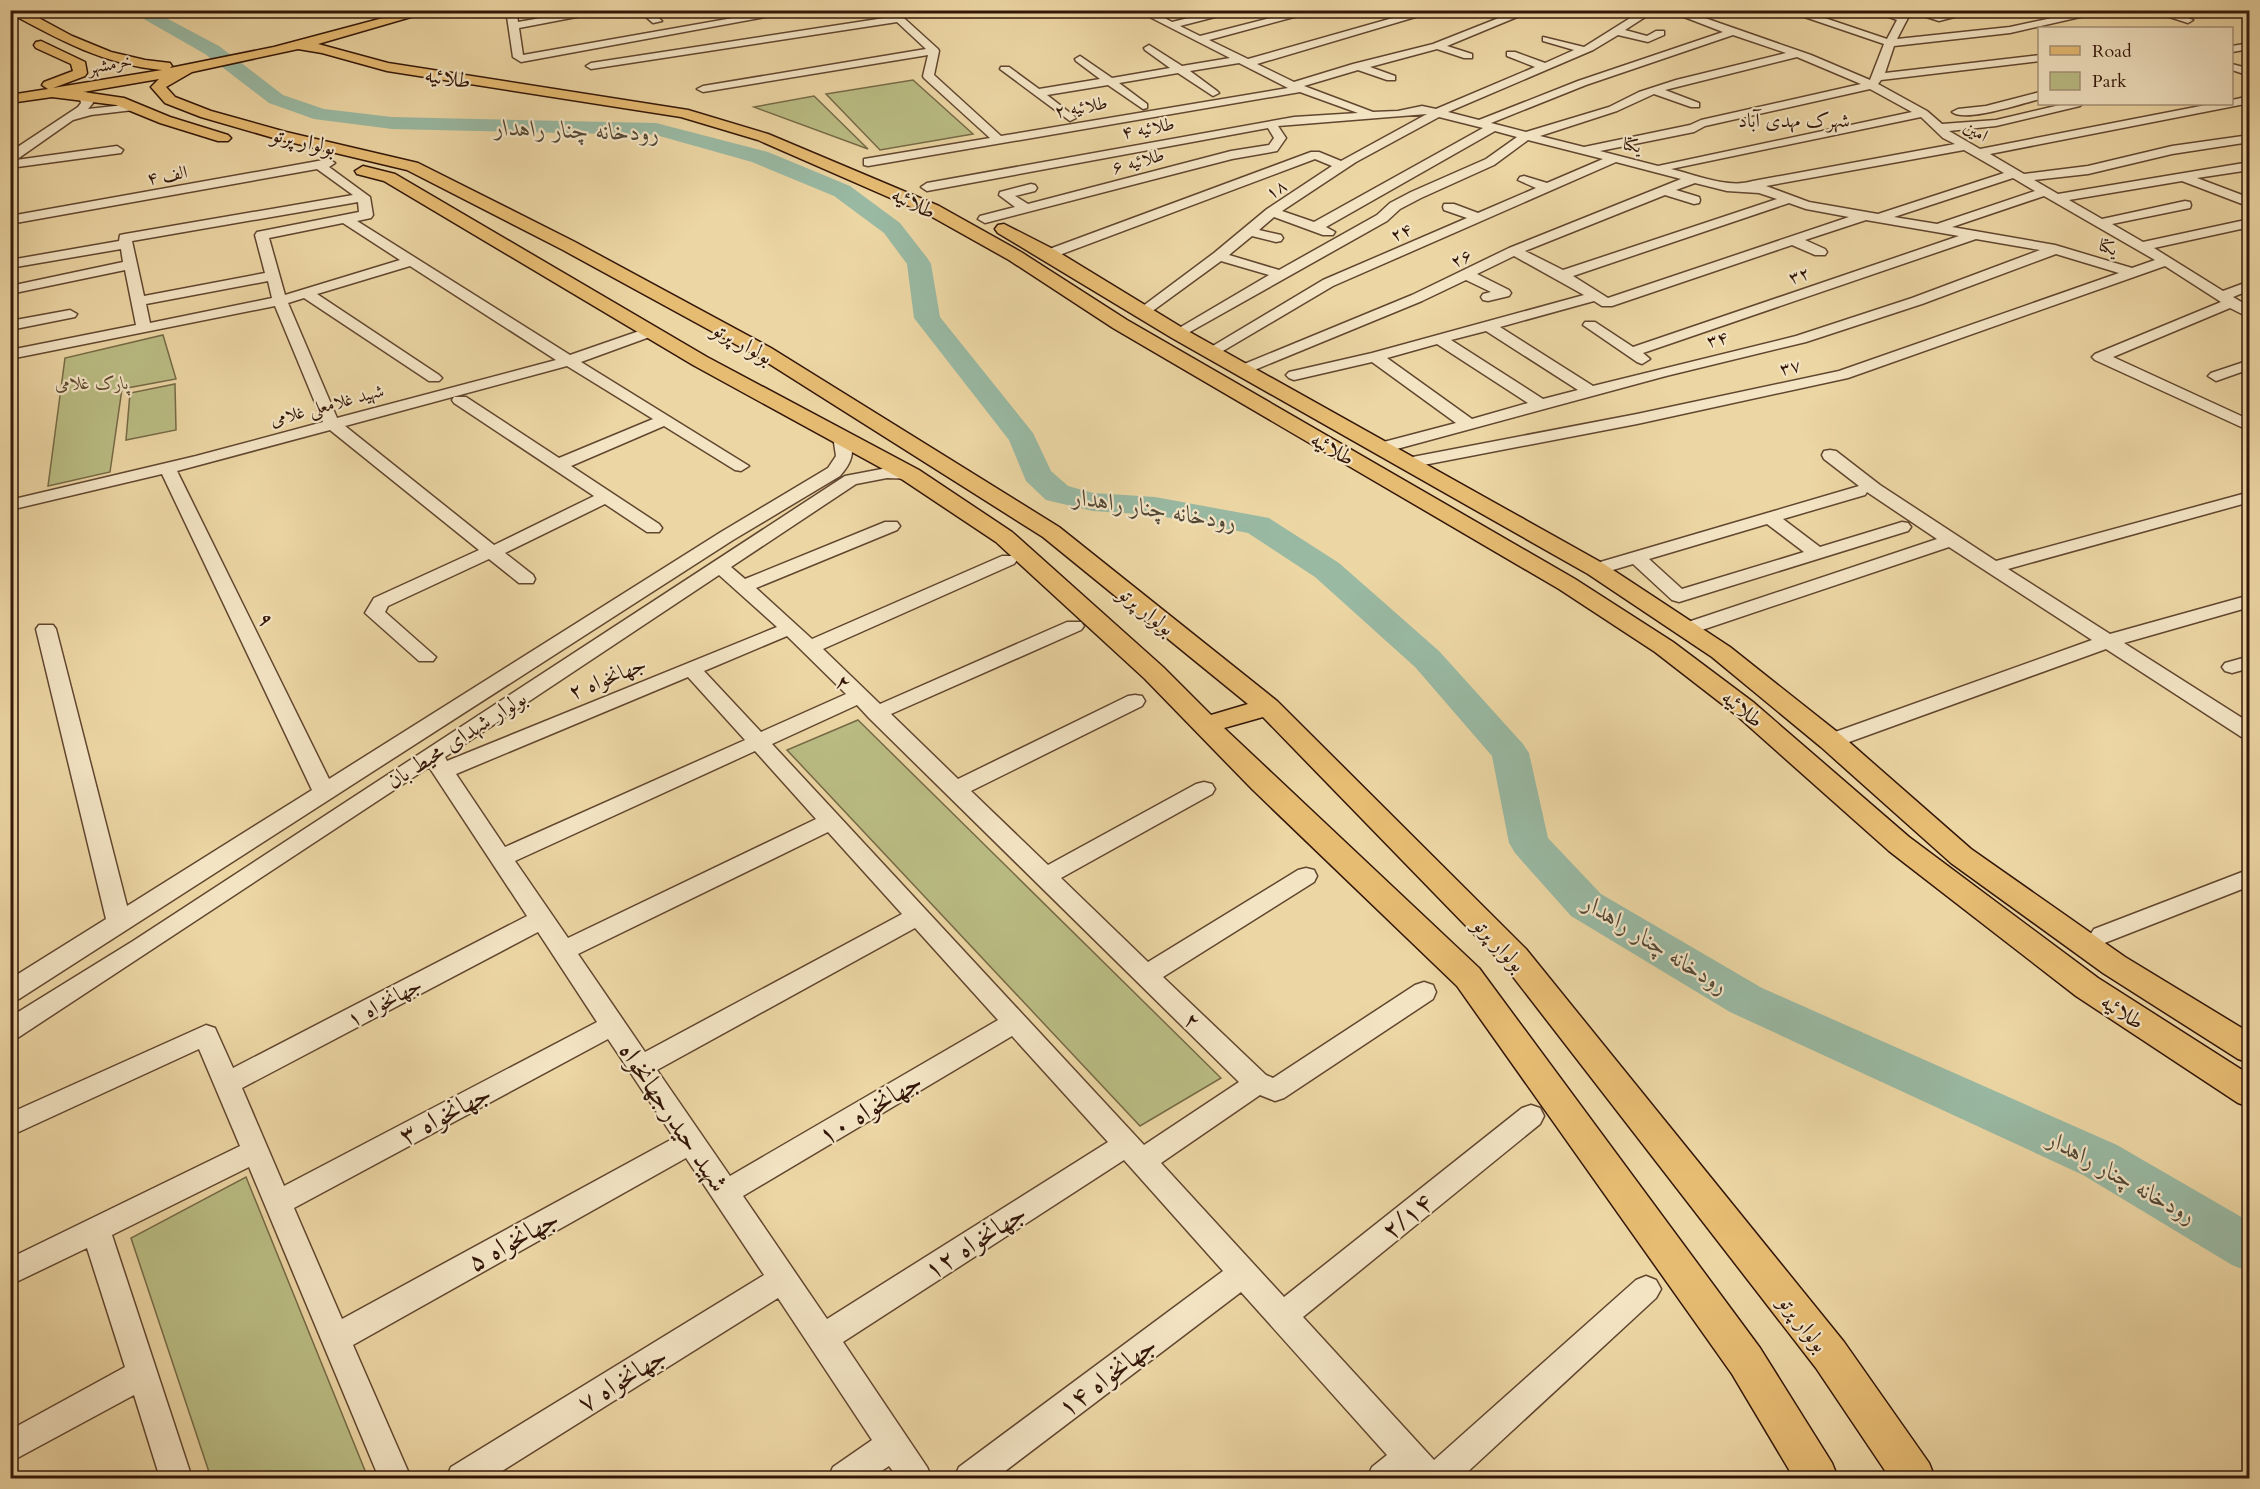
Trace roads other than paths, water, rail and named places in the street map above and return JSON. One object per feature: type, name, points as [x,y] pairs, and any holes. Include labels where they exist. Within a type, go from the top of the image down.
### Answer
[{"type":"main road","points":[[14,10],[48,28],[135,64],[196,65],[330,39],[429,10]]},
{"type":"main road","points":[[247,55],[404,10]]},
{"type":"main road","points":[[27,38],[78,62],[100,69],[124,64],[115,57]]},
{"type":"main road","name":"طلائیه","points":[[330,39],[382,57],[680,101],[740,117],[868,162],[927,187],[1049,254],[1142,312],[1177,341],[1664,647],[1744,708],[1917,859],[2087,987],[2250,1093]]},
{"type":"main road","name":"طلائیه","points":[[300,46],[323,49],[387,67],[683,113],[763,138],[849,172],[933,210],[1015,256],[1120,324],[1211,353],[1596,569],[1686,629],[1720,652],[1831,741],[1961,856],[2114,965],[2250,1050]]},
{"type":"main road","points":[[26,91],[73,77],[80,73],[78,62]]},
{"type":"main road","points":[[107,99],[112,93],[121,89],[159,88],[168,79],[196,65]]},
{"type":"main road","name":"خرمشهر","points":[[10,93],[196,65]]},
{"type":"main road","name":"خرمشهر","points":[[10,99],[53,93],[196,65]]},
{"type":"main road","name":"بولوار پرتو","points":[[159,88],[170,100],[206,114],[253,128],[412,166],[574,249],[764,352],[1051,532],[1268,707],[1515,957],[1830,1355],[1914,1479]]},
{"type":"main road","name":"بولوار پرتو","points":[[53,93],[107,99],[226,139],[324,164],[389,177],[700,361],[911,475],[1004,537],[1154,673],[1262,782],[1468,976],[1746,1361],[1817,1479]]},
{"type":"main road","points":[[226,139],[253,128]]},
{"type":"main road","points":[[532,261],[574,249]]},
{"type":"main road","points":[[1205,724],[1268,707]]},
{"type":"street","points":[[511,10],[518,57],[528,58],[798,10]]},
{"type":"street","points":[[514,26],[608,10]]},
{"type":"street","points":[[643,10],[657,21]]},
{"type":"street","points":[[889,10],[934,51]]},
{"type":"street","name":"یکتا","points":[[1142,10],[1297,88],[1377,115],[1422,109],[1441,112],[1613,159],[1739,188],[1761,189],[1806,205],[2055,249],[2133,273]]},
{"type":"street","points":[[1170,25],[1238,10]]},
{"type":"street","points":[[1198,39],[1315,10]]},
{"type":"street","name":"طلائیه ۲","points":[[868,162],[1297,88],[1357,66],[1437,46],[1529,10]]},
{"type":"street","name":"۱۸","points":[[1142,312],[1219,256],[1272,212],[1397,133],[1584,50],[1650,10]]},
{"type":"street","name":"امین","points":[[1671,10],[1875,81],[1925,114],[1939,128],[1971,149],[2166,261],[2250,314]]},
{"type":"street","points":[[1788,10],[1890,44],[2010,30],[2106,10]]},
{"type":"street","points":[[1875,81],[1905,15],[1876,10]]},
{"type":"street","points":[[1915,10],[1939,18],[1953,16]]},
{"type":"street","points":[[1990,12],[2004,10]]},
{"type":"street","points":[[2153,10],[2188,20],[2167,26]]},
{"type":"street","points":[[1392,28],[1430,12],[1443,18]]},
{"type":"street","points":[[569,17],[581,28]]},
{"type":"street","points":[[591,66],[898,19]]},
{"type":"street","points":[[1038,93],[1244,62],[1373,28],[1411,28]]},
{"type":"street","points":[[1614,31],[1648,39],[1660,33]]},
{"type":"street","points":[[1315,228],[1352,209],[1397,181],[1452,153],[1486,126],[1582,83],[1732,32]]},
{"type":"street","points":[[1352,34],[1369,39]]},
{"type":"street","points":[[1547,39],[1584,50]]},
{"type":"street","points":[[1330,40],[1352,48]]},
{"type":"street","points":[[1599,41],[1621,46]]},
{"type":"street","points":[[1437,46],[1468,56]]},
{"type":"street","points":[[1303,47],[1319,54]]},
{"type":"street","points":[[1149,48],[1213,93]]},
{"type":"street","points":[[702,88],[934,51]]},
{"type":"street","points":[[934,51],[928,76],[999,140]]},
{"type":"street","points":[[1511,54],[1545,67]]},
{"type":"street","points":[[1177,341],[1279,274],[1382,218],[1395,206],[1490,162],[1527,136],[1613,109],[1654,90],[1797,54]]},
{"type":"street","points":[[1582,151],[1694,128],[1701,123],[1875,81],[2038,58]]},
{"type":"street","points":[[1080,59],[1143,106]]},
{"type":"street","points":[[1357,66],[1391,78]]},
{"type":"street","points":[[1005,69],[1070,118]]},
{"type":"street","points":[[1654,90],[1695,105]]},
{"type":"street","points":[[10,158],[82,110],[87,103],[85,95]]},
{"type":"street","points":[[1657,168],[1925,114],[1986,109],[2038,96]]},
{"type":"street","points":[[1407,98],[1441,112]]},
{"type":"street","points":[[2233,103],[2250,99]]},
{"type":"street","points":[[1939,128],[1996,123],[2072,105]]},
{"type":"street","points":[[1739,188],[1971,149],[2061,139],[2118,124],[2222,105]]},
{"type":"street","points":[[62,122],[90,112],[133,107]]},
{"type":"street","name":"طلائیه ۴","points":[[927,187],[1271,124],[1304,125],[1377,115]]},
{"type":"street","name":"طلائیه ۶","points":[[985,219],[1231,155],[1273,148],[1280,138],[1271,124]]},
{"type":"street","points":[[1294,375],[1375,357],[1488,326],[1601,299],[1873,216],[2017,176],[2088,170],[2141,157],[2250,138]]},
{"type":"street","points":[[1317,141],[1309,150],[1342,166]]},
{"type":"street","points":[[1692,147],[1730,166]]},
{"type":"street","points":[[10,164],[117,150]]},
{"type":"street","points":[[1743,151],[1755,158]]},
{"type":"street","points":[[1049,254],[1316,155]]},
{"type":"street","points":[[2141,157],[2250,203]]},
{"type":"street","name":"۲۴","points":[[1211,353],[1328,283],[1613,159]]},
{"type":"street","points":[[324,164],[364,197],[366,215],[262,235],[280,301],[331,423],[526,579]]},
{"type":"street","name":"۴ الف","points":[[10,220],[324,164]]},
{"type":"street","points":[[1939,227],[2050,195],[2250,166]]},
{"type":"street","points":[[1541,173],[1565,181]]},
{"type":"street","name":"۲۶","points":[[1242,370],[1419,292],[1467,275],[1514,251],[1695,178]]},
{"type":"street","points":[[1073,179],[1092,191]]},
{"type":"street","points":[[1524,180],[1550,188]]},
{"type":"street","points":[[1027,209],[1005,195],[1031,188]]},
{"type":"street","points":[[1664,190],[1694,200]]},
{"type":"street","points":[[10,264],[364,197]]},
{"type":"street","points":[[1646,197],[1674,208]]},
{"type":"street","points":[[1562,275],[1789,199]]},
{"type":"street","points":[[1480,200],[1503,208]]},
{"type":"street","points":[[2099,223],[2185,205]]},
{"type":"street","points":[[1449,207],[1479,218]]},
{"type":"street","points":[[1620,207],[1644,216]]},
{"type":"street","points":[[1272,212],[1344,237]]},
{"type":"street","points":[[345,219],[569,361],[741,466]]},
{"type":"street","points":[[1590,219],[1612,227]]},
{"type":"street","points":[[1431,220],[1453,229]]},
{"type":"street","points":[[2141,247],[2250,223]]},
{"type":"street","points":[[1249,231],[1276,238]]},
{"type":"street","points":[[1560,232],[1580,239]]},
{"type":"street","name":"۳۲","points":[[1632,352],[1979,234]]},
{"type":"street","points":[[1792,240],[1821,252]]},
{"type":"street","points":[[126,241],[144,328]]},
{"type":"street","name":"۳۴","points":[[1382,448],[1662,372],[1801,339],[1917,302],[2055,249]]},
{"type":"street","points":[[1514,251],[1562,275],[1601,299]]},
{"type":"street","points":[[1219,256],[1279,274]]},
{"type":"street","points":[[10,356],[280,301],[412,261]]},
{"type":"street","name":"۳۷","points":[[1408,463],[1637,419],[1843,375],[2166,261]]},
{"type":"street","points":[[10,290],[131,265]]},
{"type":"street","points":[[1467,275],[1504,293],[1488,297]]},
{"type":"street","points":[[138,301],[273,276]]},
{"type":"street","points":[[2249,426],[2100,357],[2227,299],[2250,285]]},
{"type":"street","points":[[1419,292],[1436,309]]},
{"type":"street","points":[[305,293],[434,378]]},
{"type":"street","points":[[10,326],[70,314]]},
{"type":"street","points":[[34,321],[36,350]]},
{"type":"street","points":[[1590,325],[1662,372]]},
{"type":"street","points":[[1488,326],[1590,391]]},
{"type":"street","name":"شهید غلامعلی غلامی","points":[[12,507],[569,361],[650,332]]},
{"type":"street","points":[[1438,339],[1540,405]]},
{"type":"street","points":[[1375,357],[1470,425]]},
{"type":"street","points":[[2216,376],[2250,364]]},
{"type":"street","points":[[460,400],[653,528]]},
{"type":"street","points":[[558,465],[665,420]]},
{"type":"street","points":[[836,469],[842,464],[846,451],[841,436]]},
{"type":"street","points":[[1830,455],[1874,489],[1951,540],[2250,733]]},
{"type":"street","name":"۹","points":[[167,468],[324,792]]},
{"type":"street","points":[[836,469],[849,468],[858,471],[858,478]]},
{"type":"street","name":"بولوار شهدای محیط بان","points":[[10,992],[711,546],[836,469]]},
{"type":"street","name":"بولوار شهدای محیط بان","points":[[10,1030],[437,763],[719,566],[851,480],[887,473],[911,475]]},
{"type":"street","points":[[1596,569],[1859,491]]},
{"type":"street","points":[[426,657],[375,613],[381,602],[606,497]]},
{"type":"street","points":[[1993,567],[2250,497]]},
{"type":"street","points":[[1769,518],[1817,553]]},
{"type":"street","points":[[743,587],[891,526]]},
{"type":"street","points":[[1636,557],[1679,596],[1902,527]]},
{"type":"street","points":[[1686,629],[1951,540]]},
{"type":"street","points":[[810,647],[1008,560]]},
{"type":"street","name":"۲","points":[[719,566],[810,647],[1257,1083]]},
{"type":"street","points":[[1831,741],[2108,641],[2250,601]]},
{"type":"street","points":[[501,858],[758,741],[868,705],[1074,626]]},
{"type":"street","points":[[46,628],[116,925],[141,947]]},
{"type":"street","name":"جهانخواه ۲","points":[[437,763],[691,668],[790,628]]},
{"type":"street","points":[[691,668],[1418,1468],[1383,1479]]},
{"type":"street","points":[[956,790],[1135,701]]},
{"type":"street","name":"شهید حیدرجهانخواه","points":[[437,763],[916,1479]]},
{"type":"street","points":[[1045,877],[1204,789]]},
{"type":"street","points":[[563,951],[831,821]]},
{"type":"street","points":[[1147,975],[1306,876]]},
{"type":"street","points":[[2102,935],[2250,877]]},
{"type":"street","points":[[641,1067],[918,916]]},
{"type":"street","name":"جهانخواه ۱","points":[[226,1084],[542,919]]},
{"type":"street","points":[[1134,1153],[1257,1083],[1275,1090],[1424,992]]},
{"type":"street","name":"جهانخواه ۱۰","points":[[725,1193],[1015,1022]]},
{"type":"street","name":"جهانخواه ۳","points":[[277,1203],[613,1025]]},
{"type":"street","points":[[10,1125],[206,1035],[395,1479]]},
{"type":"street","name":"۲/۱۴","points":[[1282,1316],[1531,1116]]},
{"type":"street","name":"جهانخواه ۵","points":[[335,1339],[691,1142]]},
{"type":"street","points":[[10,1272],[255,1151]]},
{"type":"street","name":"جهانخواه ۱۲","points":[[822,1338],[1134,1153]]},
{"type":"street","points":[[96,1230],[176,1479]]},
{"type":"street","name":"جهانخواه ۱۴","points":[[970,1479],[1243,1274]]},
{"type":"street","name":"جهانخواه ۷","points":[[462,1479],[783,1279]]},
{"type":"street","points":[[1438,1479],[1646,1289]]},
{"type":"street","points":[[10,1447],[142,1374]]},
{"type":"street","points":[[844,1479],[893,1444]]},
{"type":"waterway","name":"رودخانه چنار راهدار","points":[[137,10],[212,50],[276,99],[321,115],[392,123],[656,129],[760,157],[842,191],[892,228],[919,264],[927,318],[1023,439],[1037,475],[1057,493],[1093,502],[1155,506],[1258,525],[1327,570],[1427,659],[1510,753],[1529,843],[1586,905],[1746,1000],[2100,1160],[2250,1249]]},
{"type":"district","name":"شهرک مهدی آباد","points":[[1794,120]]},
{"type":"park label","name":"پارک غلامی","points":[[92,383]]}]
